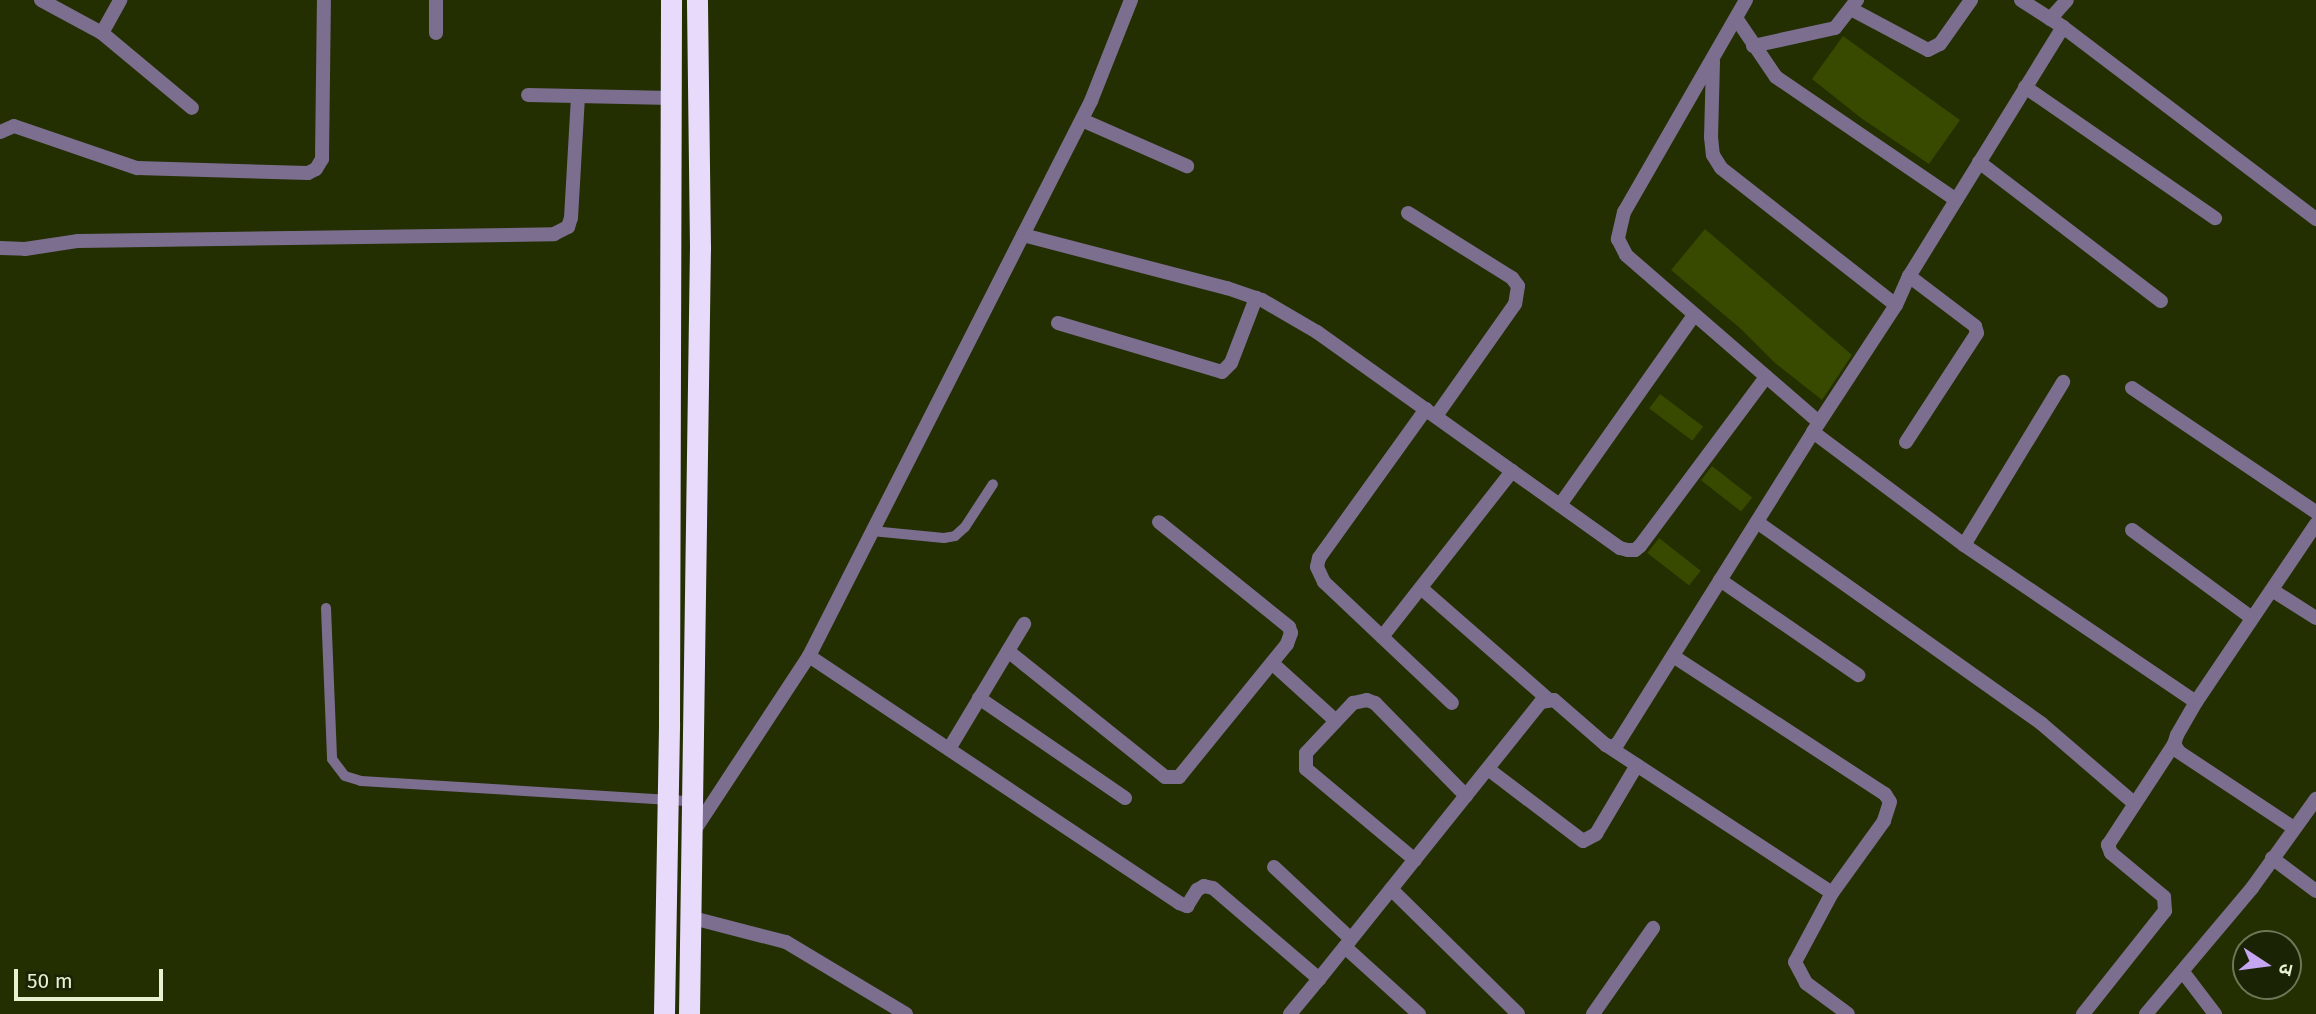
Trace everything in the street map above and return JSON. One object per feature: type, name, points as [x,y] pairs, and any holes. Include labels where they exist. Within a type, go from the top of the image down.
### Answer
[{"type":"highway","points":[[664,1014],[671,0]]},
{"type":"highway","points":[[689,1014],[700,248],[697,0]]},
{"type":"street","points":[[41,0],[102,33],[191,108]]},
{"type":"street","points":[[102,33],[120,0]]},
{"type":"street","points":[[0,132],[14,125],[137,168],[309,173],[316,169],[322,159],[324,0]]},
{"type":"street","points":[[436,0],[436,33]]},
{"type":"street","points":[[690,839],[809,656],[1082,120],[1131,0]]},
{"type":"street","points":[[1746,0],[1624,212],[1618,239],[1626,255],[1766,377],[1816,427],[1964,545],[2196,702]]},
{"type":"street","points":[[1753,46],[1826,32],[1835,28],[1854,5],[1928,50],[1940,44],[1971,0]]},
{"type":"street","points":[[2021,0],[2057,23],[2316,219]]},
{"type":"street","points":[[1605,745],[1613,747],[1618,743],[1896,304],[1909,276],[2025,88],[2067,0]]},
{"type":"street","points":[[1736,18],[1776,77],[1956,200]]},
{"type":"street","points":[[1713,57],[1711,137],[1713,155],[1721,168],[1896,304]]},
{"type":"street","points":[[2025,88],[2215,218]]},
{"type":"street","points":[[528,94],[671,97]]},
{"type":"street","points":[[0,248],[25,249],[78,241],[554,234],[568,226],[570,218],[578,96]]},
{"type":"street","points":[[1082,120],[1188,166]]},
{"type":"street","points":[[1979,162],[2161,301]]},
{"type":"street","points":[[1408,213],[1512,278],[1518,286],[1515,304],[1319,558],[1317,567],[1324,582],[1452,703]]},
{"type":"street","points":[[1023,235],[1256,298],[1317,332],[1620,548],[1635,550],[1766,377]]},
{"type":"street","points":[[1906,442],[1977,333],[1975,326],[1909,276]]},
{"type":"street","points":[[1058,323],[1222,372],[1231,363],[1256,298]]},
{"type":"street","points":[[1560,505],[1694,315]]},
{"type":"street","points":[[1964,545],[2063,382]]},
{"type":"street","points":[[2132,388],[2316,512]]},
{"type":"street","points":[[1382,637],[1512,471]]},
{"type":"street","points":[[1008,651],[1165,777],[1179,778],[1290,638],[1289,626],[1159,522]]},
{"type":"street","points":[[1757,522],[2042,724],[2134,803]]},
{"type":"street","points":[[2083,1014],[2165,911],[2164,897],[2111,853],[2108,845],[2174,744],[2196,702],[2316,524]]},
{"type":"street","points":[[2132,530],[2252,618]]},
{"type":"street","points":[[1720,580],[1858,676]]},
{"type":"street","points":[[1421,588],[1605,745],[1832,892]]},
{"type":"street","points":[[2272,590],[2316,618]]},
{"type":"street","points":[[949,749],[1024,624]]},
{"type":"street","points":[[809,656],[1179,903],[1187,906],[1197,890],[1204,886],[1213,888],[1319,979]]},
{"type":"street","points":[[1673,656],[1885,794],[1890,802],[1889,812],[1832,892],[1795,962],[1805,983],[1848,1014]]},
{"type":"street","points":[[1272,663],[1336,721]]},
{"type":"street","points":[[979,698],[1125,798]]},
{"type":"street","points":[[1290,1014],[1541,702],[1548,699]]},
{"type":"street","points":[[1415,860],[1306,769],[1306,753],[1359,700],[1375,703],[1466,796]]},
{"type":"street","points":[[2174,744],[2179,752],[2294,828]]},
{"type":"street","points":[[1488,769],[1583,841],[1596,834],[1637,765]]},
{"type":"street","points":[[2146,1014],[2183,972],[2316,799]]},
{"type":"street","points":[[2272,858],[2316,891]]},
{"type":"street","points":[[1274,867],[1419,1014]]},
{"type":"street","points":[[1391,889],[1517,1014]]},
{"type":"street","points":[[689,917],[786,942],[906,1014]]},
{"type":"street","points":[[1597,1013],[1653,928]]},
{"type":"street","points":[[2183,972],[2215,1014]]},
{"type":"lane","points":[[872,531],[944,538],[955,536],[965,527],[993,484]]},
{"type":"lane","points":[[326,608],[332,759],[345,776],[360,781],[690,801]]},
{"type":"building","points":[[1843,36],[1960,120],[1929,164],[1861,118],[1812,79]]},
{"type":"building","points":[[1705,229],[1852,355],[1822,400],[1775,363],[1741,329],[1671,270]]},
{"type":"building","points":[[1660,394],[1703,426],[1692,441],[1649,408]]},
{"type":"building","points":[[1712,466],[1752,497],[1741,512],[1701,480]]},
{"type":"building","points":[[1659,538],[1701,571],[1689,586],[1647,553]]}]
